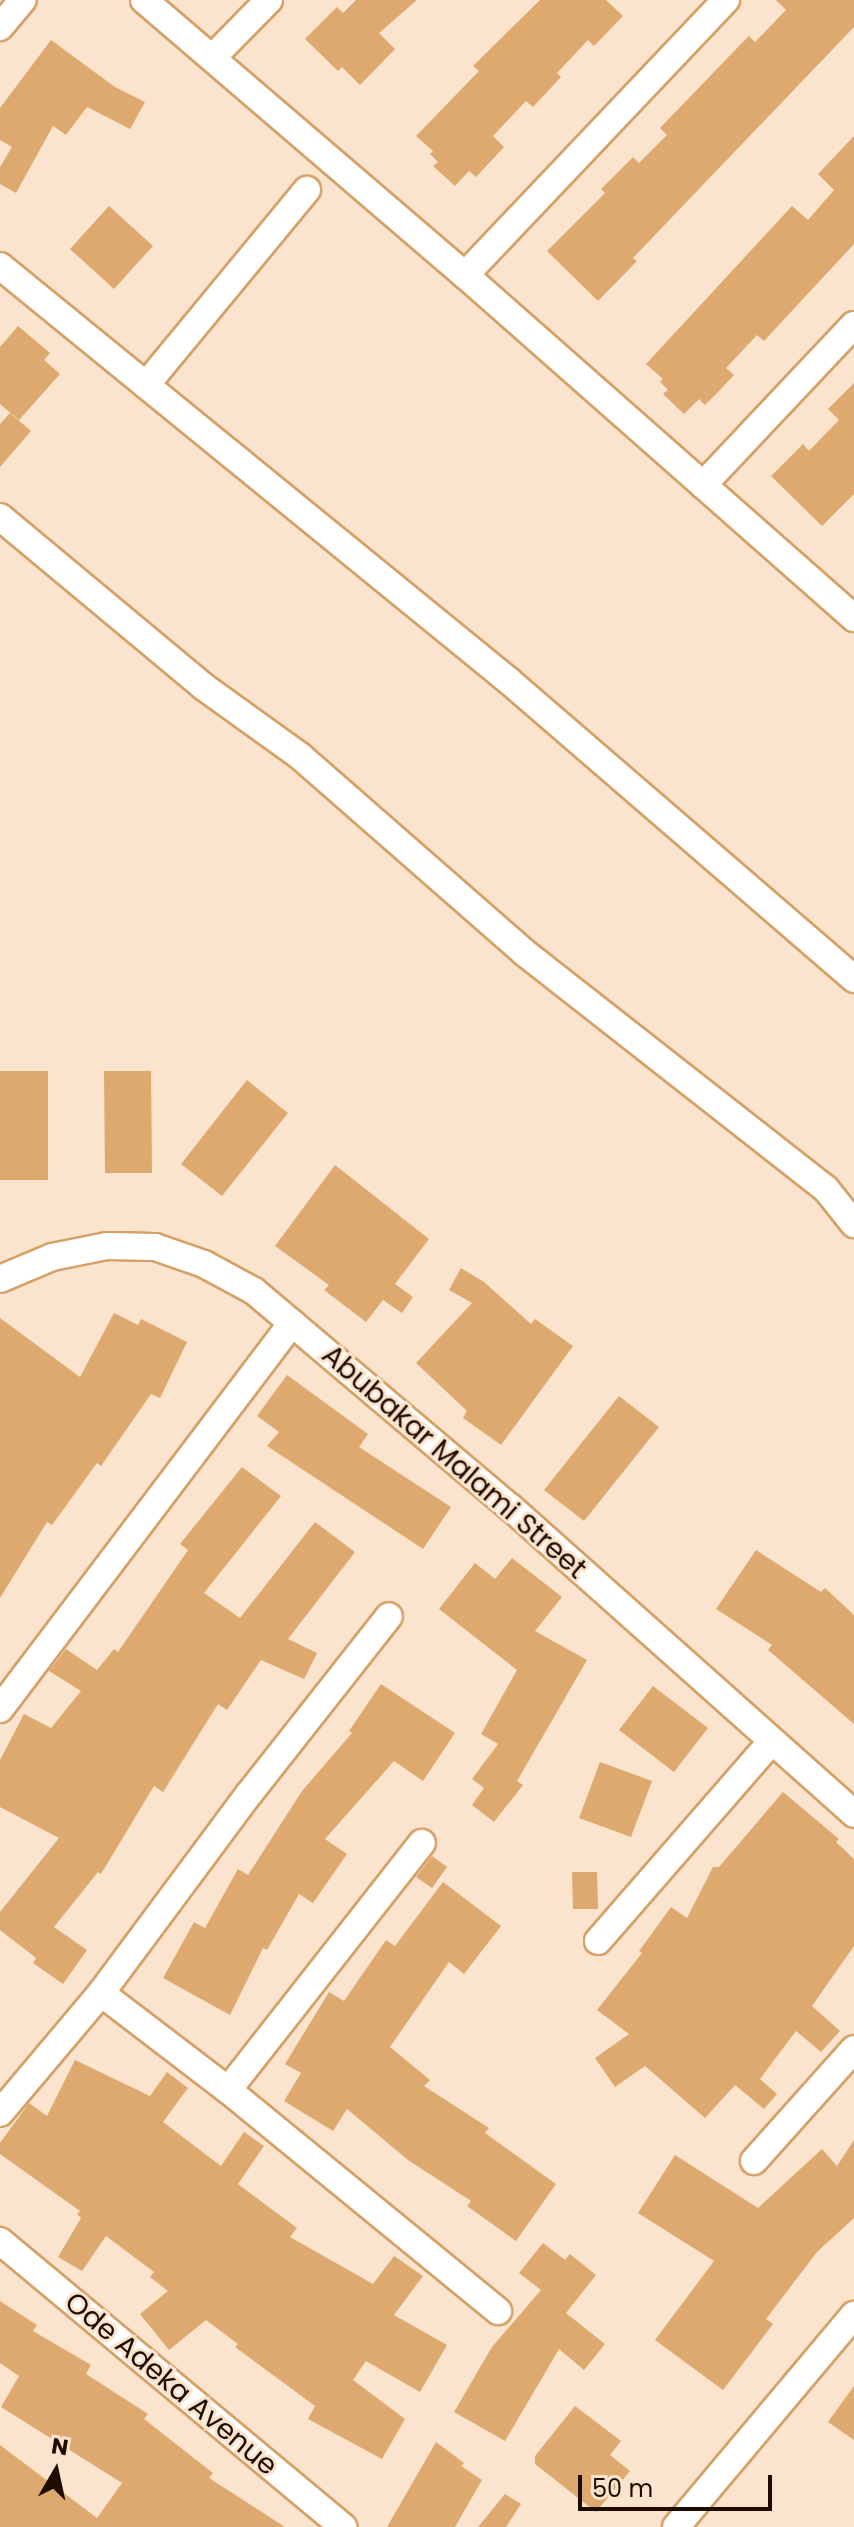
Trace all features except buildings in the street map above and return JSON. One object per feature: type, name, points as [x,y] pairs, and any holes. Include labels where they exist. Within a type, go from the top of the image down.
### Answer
[{"type":"street","points":[[0,27],[23,0]]},
{"type":"street","points":[[144,0],[465,275],[854,618]]},
{"type":"street","points":[[213,57],[269,0]]},
{"type":"street","points":[[465,275],[726,0]]},
{"type":"street","points":[[146,385],[307,190]]},
{"type":"street","points":[[0,266],[509,681],[854,979]]},
{"type":"street","points":[[703,485],[854,325]]},
{"type":"street","points":[[0,517],[204,687],[300,756],[525,953],[826,1189],[854,1224]]},
{"type":"street","name":"Abubakar Malami Street","points":[[0,1279],[52,1257],[107,1246],[155,1247],[204,1264],[241,1284],[292,1323],[510,1507],[854,1814]]},
{"type":"street","points":[[0,1709],[292,1323]]},
{"type":"street","points":[[0,2113],[101,1993],[249,1794],[389,1616]]},
{"type":"street","points":[[598,1941],[771,1742]]},
{"type":"street","points":[[228,2090],[422,1843]]},
{"type":"street","points":[[101,1993],[228,2090],[498,2311]]},
{"type":"street","points":[[754,2161],[854,2049]]},
{"type":"street","name":"Ode Adeka Avenue","points":[[0,2241],[343,2527]]},
{"type":"street","points":[[676,2527],[854,2315]]}]
